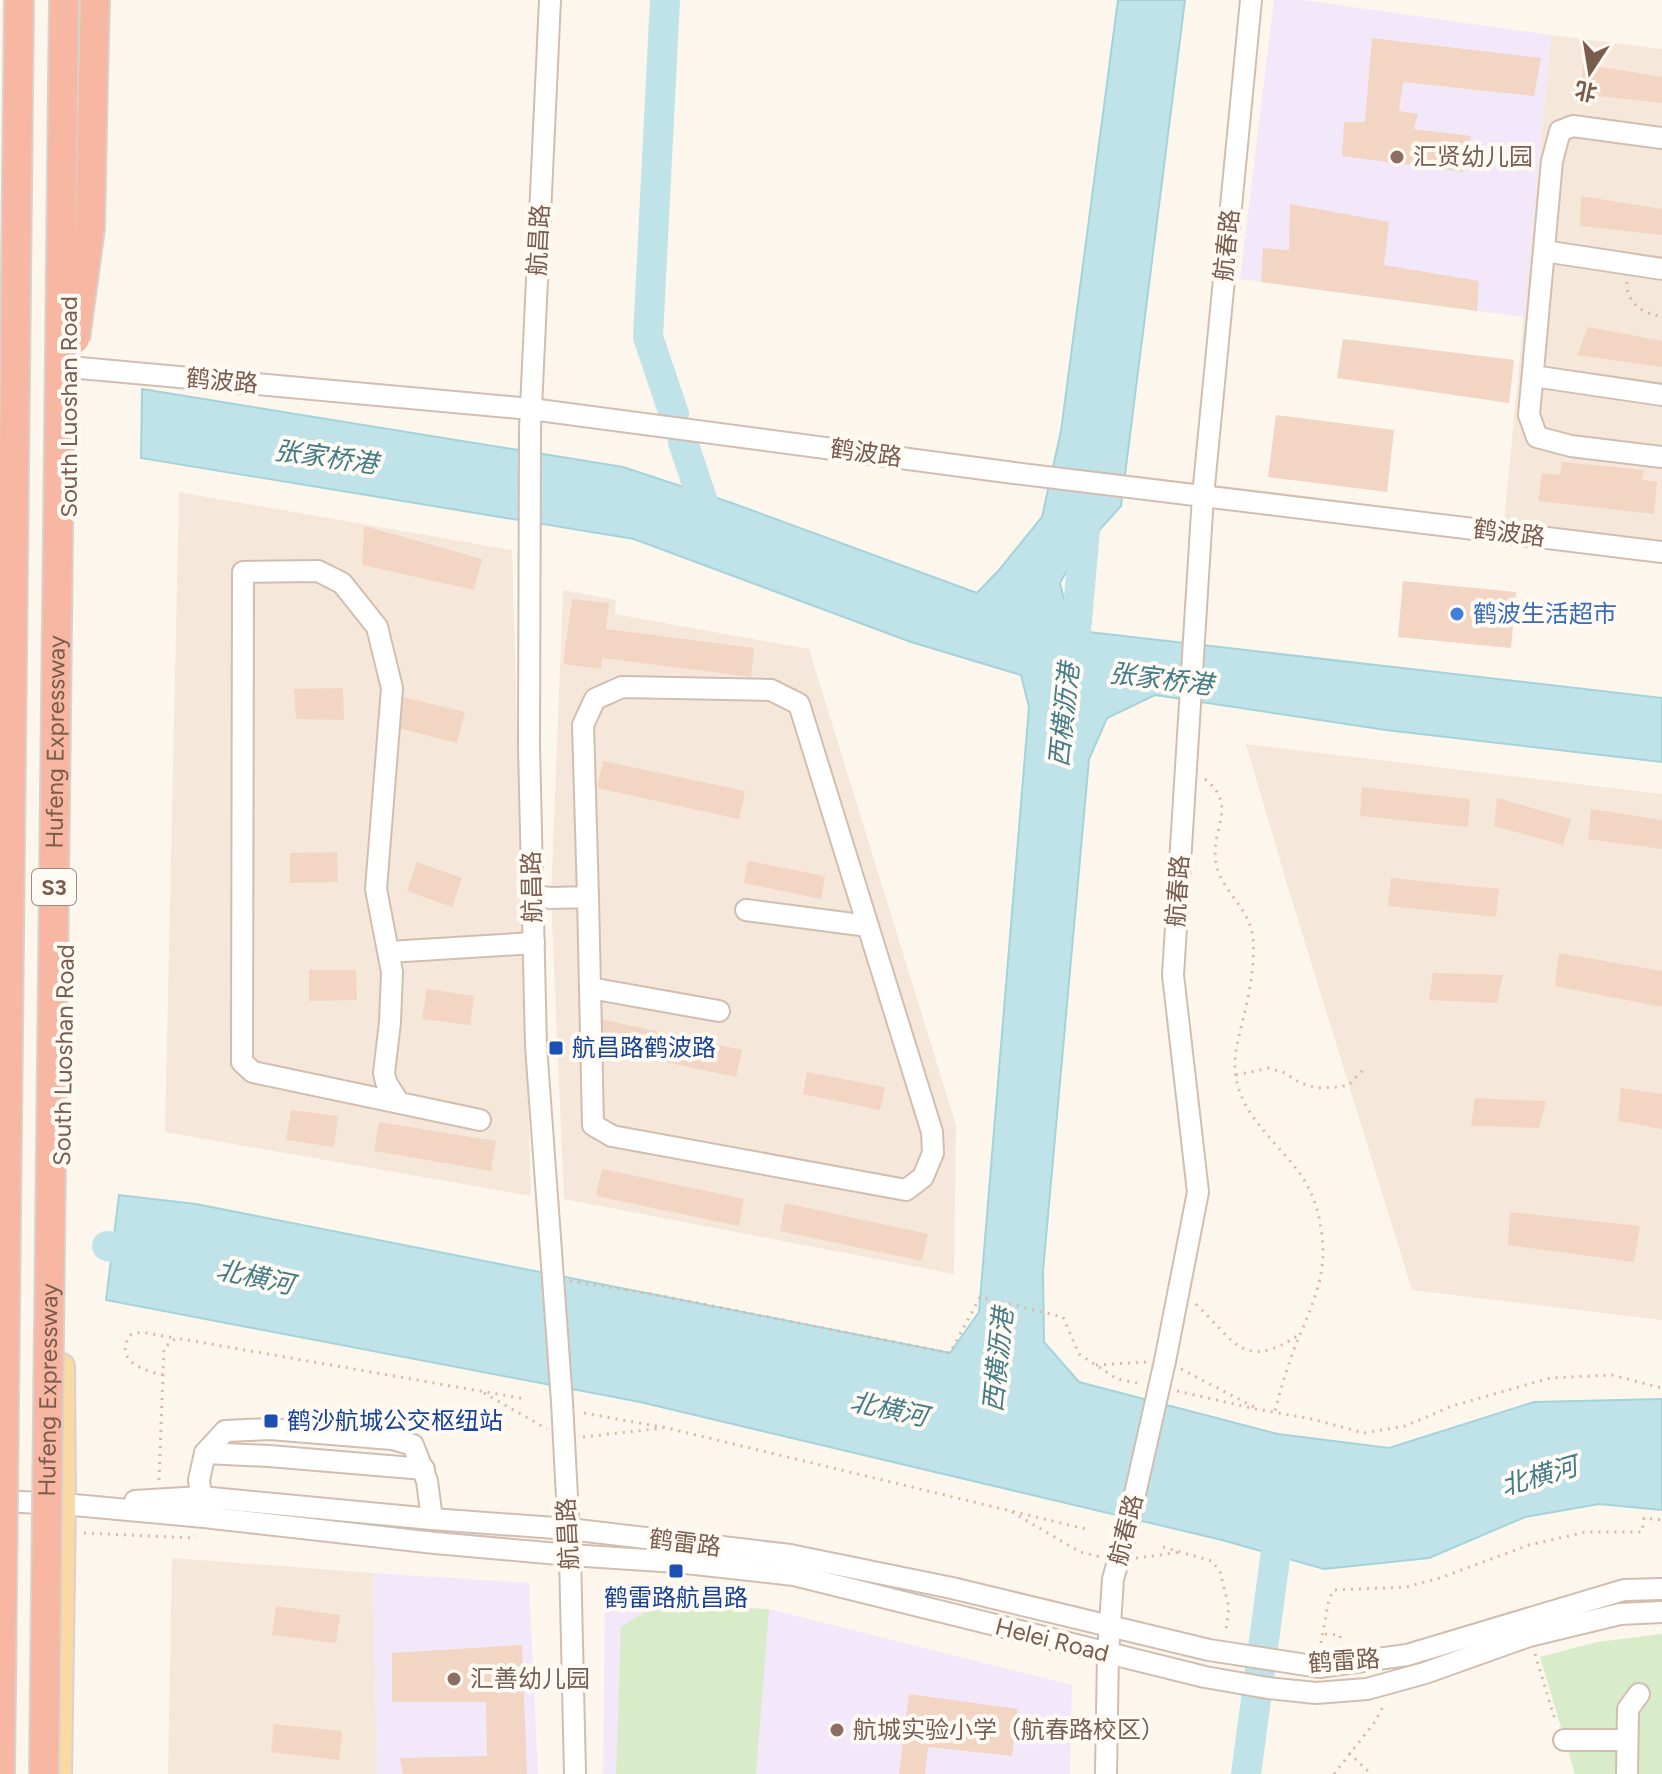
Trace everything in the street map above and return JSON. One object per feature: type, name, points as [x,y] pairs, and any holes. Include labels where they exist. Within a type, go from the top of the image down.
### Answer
[{"type":"highway","name":"Hufeng Expressway","points":[[0,1772],[19,0]]},
{"type":"highway","name":"Hufeng Expressway","points":[[44,1774],[64,0]]},
{"type":"highway","points":[[59,467],[90,228],[95,0]]},
{"type":"highway","points":[[0,327],[14,466]]},
{"type":"main road","name":"South Luoshan Road","points":[[8,0],[4,436],[8,1501],[13,1774]]},
{"type":"main road","name":"South Luoshan Road","points":[[59,1774],[69,367],[75,0]]},
{"type":"main road","points":[[0,1772],[13,1732]]},
{"type":"street","name":"航昌路","points":[[550,0],[531,409],[529,746],[536,1046],[569,1529],[575,1774]]},
{"type":"street","name":"航春路","points":[[1106,1774],[1113,1579],[1165,1361],[1198,1192],[1173,975],[1203,496],[1251,0]]},
{"type":"street","points":[[1662,138],[1573,126],[1560,131],[1552,161],[1529,415],[1537,437],[1571,446],[1662,457]]},
{"type":"street","points":[[1544,251],[1662,269]]},
{"type":"street","name":"鹤波路","points":[[69,367],[531,409],[1055,478],[1662,552]]},
{"type":"street","points":[[1533,376],[1662,395]]},
{"type":"street","points":[[399,1103],[384,1073],[392,972],[376,889],[392,688],[377,627],[342,583],[318,571],[243,572],[242,1062],[253,1072],[399,1103],[480,1120]]},
{"type":"street","points":[[622,687],[771,690],[799,704],[932,1132],[933,1153],[923,1177],[906,1190],[612,1136],[593,1125],[588,897],[583,725],[595,699],[622,687]]},
{"type":"street","points":[[533,896],[588,897]]},
{"type":"street","points":[[746,910],[868,926]]},
{"type":"street","points":[[389,952],[534,943]]},
{"type":"street","points":[[590,988],[719,1011]]},
{"type":"street","points":[[203,1507],[199,1480],[205,1453],[225,1431],[270,1429],[392,1439],[413,1445],[424,1469],[432,1519]]},
{"type":"street","name":"鹤雷路","points":[[63,1504],[158,1500],[435,1543],[570,1555]]},
{"type":"street","points":[[8,1501],[63,1504]]},
{"type":"street","name":"鹤雷路","points":[[63,1504],[203,1507],[432,1519],[569,1529],[790,1555],[952,1588],[1209,1650],[1319,1667],[1407,1655],[1624,1590],[1662,1589]]},
{"type":"street","name":"Helei Road","points":[[570,1555],[677,1562],[794,1575],[1205,1677],[1316,1693],[1367,1689],[1425,1673],[1529,1636],[1620,1614],[1662,1612]]},
{"type":"street","points":[[1627,1774],[1628,1709],[1639,1694]]},
{"type":"street","points":[[1564,1740],[1626,1740]]},
{"type":"path","points":[[1628,264],[1626,291],[1630,298],[1651,316],[1662,316]]},
{"type":"path","points":[[1187,755],[1218,791],[1222,801],[1216,862],[1219,873],[1251,925],[1253,977],[1237,1047],[1236,1075],[1244,1101],[1267,1136],[1305,1181],[1322,1231],[1320,1278],[1275,1412]]},
{"type":"path","points":[[1236,1075],[1269,1068],[1318,1088],[1349,1085],[1363,1070]]},
{"type":"path","points":[[552,1278],[657,1295],[950,1353],[980,1297],[1063,1317],[1079,1354],[1117,1379],[1146,1385]]},
{"type":"path","points":[[1180,1287],[1232,1342],[1244,1350],[1272,1350],[1300,1334]]},
{"type":"path","points":[[163,1375],[129,1361],[125,1343],[130,1335],[141,1332],[526,1399]]},
{"type":"path","points":[[158,1500],[164,1348],[176,1338]]},
{"type":"path","points":[[1096,1365],[1165,1361],[1259,1409]]},
{"type":"path","points":[[1176,1391],[1364,1433],[1405,1426],[1452,1406],[1550,1378],[1612,1375],[1662,1388]]},
{"type":"path","points":[[481,1392],[564,1439],[667,1428]]},
{"type":"path","points":[[584,1413],[667,1428],[1090,1530]]},
{"type":"path","points":[[62,1533],[194,1538],[203,1507]]},
{"type":"path","points":[[1009,1510],[1080,1552],[1118,1561],[1182,1552]]},
{"type":"path","points":[[1321,1643],[1329,1599],[1334,1590],[1406,1587],[1440,1578],[1529,1545],[1586,1532],[1642,1532],[1644,1518],[1662,1520]]},
{"type":"path","points":[[1163,1547],[1212,1561],[1220,1572],[1229,1607],[1226,1630]]},
{"type":"path","points":[[1323,1634],[1340,1635],[1342,1664]]},
{"type":"path","points":[[1529,1636],[1559,1736],[1564,1740]]},
{"type":"path","points":[[1334,1774],[1374,1723],[1398,1680]]},
{"type":"path","points":[[1349,1753],[1371,1774]]},
{"type":"shaded area","name":"汇贤幼儿园","points":[[1274,0],[1303,0],[1551,35],[1524,317],[1240,279]]},
{"type":"shaded area","points":[[1551,35],[1662,49],[1662,542],[1504,522]]},
{"type":"shaded area","points":[[179,492],[512,550],[531,1196],[165,1132]]},
{"type":"shaded area","points":[[563,590],[616,600],[615,614],[809,649],[956,1125],[954,1274],[564,1199],[551,898]]},
{"type":"shaded area","points":[[1246,744],[1662,794],[1662,1320],[1412,1290]]},
{"type":"shaded area","points":[[172,1558],[373,1573],[377,1774],[168,1774]]},
{"type":"shaded area","name":"汇善幼儿园","points":[[373,1573],[529,1583],[538,1774],[377,1774]]},
{"type":"shaded area","name":"航城实验小学（航春路校区）","points":[[605,1604],[769,1609],[1072,1685],[1070,1774],[603,1774]]},
{"type":"green space","points":[[654,1606],[769,1609],[756,1774],[616,1774],[621,1627]]},
{"type":"green space","points":[[1662,1634],[1662,1774],[1575,1774],[1540,1657],[1597,1642]]},
{"type":"water","name":"张家桥港","points":[[1118,0],[1185,0],[1121,506],[1074,558],[1060,583],[1068,616],[1080,631],[1662,698],[1662,762],[1386,730],[1155,695],[1107,718],[1089,759],[1043,1271],[1044,1342],[1079,1382],[1278,1434],[1389,1448],[1534,1402],[1662,1399],[1662,1510],[1599,1504],[1525,1517],[1429,1558],[1324,1569],[1222,1540],[640,1402],[106,1300],[119,1195],[196,1204],[950,1353],[979,1312],[1029,707],[1021,675],[911,642],[634,539],[141,458],[142,389],[623,467],[732,503],[977,593],[1042,517],[1061,431]]},
{"type":"building","points":[[1372,38],[1541,58],[1534,96],[1403,82],[1399,111],[1418,114],[1414,129],[1471,136],[1463,172],[1342,156],[1344,122],[1365,122]]},
{"type":"building","points":[[1583,64],[1662,77],[1662,103],[1582,94]]},
{"type":"building","points":[[1581,196],[1662,209],[1662,235],[1580,226]]},
{"type":"building","points":[[1290,204],[1389,222],[1384,265],[1479,281],[1477,311],[1261,282],[1263,248],[1289,250]]},
{"type":"building","points":[[1588,327],[1662,341],[1662,367],[1577,355]]},
{"type":"building","points":[[1343,339],[1514,360],[1509,403],[1337,378]]},
{"type":"building","points":[[1276,415],[1394,430],[1387,492],[1268,477]]},
{"type":"building","points":[[1562,462],[1644,470],[1642,480],[1657,482],[1654,514],[1538,501],[1542,473],[1560,475]]},
{"type":"building","points":[[364,526],[482,559],[474,590],[362,565]]},
{"type":"building","name":"鹤波生活超市","points":[[1403,581],[1516,592],[1511,648],[1398,637]]},
{"type":"building","points":[[572,599],[609,603],[606,629],[754,648],[751,677],[602,658],[601,669],[563,664]]},
{"type":"building","points":[[343,688],[344,720],[296,719],[294,689]]},
{"type":"building","points":[[403,697],[465,712],[457,743],[395,727]]},
{"type":"building","points":[[603,761],[745,791],[739,819],[597,788]]},
{"type":"building","points":[[1362,787],[1470,799],[1468,827],[1360,816]]},
{"type":"building","points":[[1497,798],[1571,819],[1563,845],[1494,826]]},
{"type":"building","points":[[1591,809],[1662,820],[1662,849],[1588,839]]},
{"type":"building","points":[[337,852],[338,882],[290,883],[290,853]]},
{"type":"building","points":[[748,861],[825,876],[821,899],[744,883]]},
{"type":"building","points":[[417,862],[462,878],[452,907],[407,891]]},
{"type":"building","points":[[1391,878],[1499,889],[1496,917],[1388,906]]},
{"type":"building","points":[[1559,953],[1662,971],[1662,1007],[1555,986]]},
{"type":"building","points":[[309,970],[356,970],[357,1000],[309,1001]]},
{"type":"building","points":[[1433,973],[1503,975],[1497,1003],[1429,1000]]},
{"type":"building","points":[[427,989],[474,996],[470,1025],[422,1019]]},
{"type":"building","points":[[600,1019],[742,1050],[736,1077],[594,1047]]},
{"type":"building","points":[[807,1072],[885,1087],[880,1110],[803,1094]]},
{"type":"building","points":[[1621,1088],[1662,1094],[1662,1129],[1618,1121]]},
{"type":"building","points":[[1475,1098],[1546,1101],[1539,1128],[1471,1126]]},
{"type":"building","points":[[291,1110],[338,1116],[334,1147],[286,1140]]},
{"type":"building","points":[[379,1122],[496,1141],[491,1171],[374,1151]]},
{"type":"building","points":[[602,1169],[744,1199],[739,1226],[596,1196]]},
{"type":"building","points":[[785,1203],[928,1234],[922,1261],[780,1231]]},
{"type":"building","points":[[1510,1212],[1640,1226],[1634,1262],[1508,1245]]},
{"type":"building","points":[[276,1606],[340,1615],[336,1643],[272,1635]]},
{"type":"building","points":[[522,1645],[527,1774],[403,1774],[400,1758],[487,1756],[486,1702],[392,1702],[392,1653]]},
{"type":"building","points":[[909,1694],[1018,1709],[1012,1756],[928,1747],[925,1774],[899,1774]]},
{"type":"building","points":[[274,1724],[342,1731],[339,1760],[271,1752]]},
{"type":"waterway","points":[[665,0],[648,337],[674,414]]},
{"type":"waterway","points":[[683,442],[712,529]]},
{"type":"waterway","name":"西横沥港","points":[[1073,666],[1087,507]]},
{"type":"waterway","name":"北横河","points":[[107,1246],[154,1256]]},
{"type":"waterway","name":"西横沥港","points":[[1246,1774],[1281,1514]]},
{"type":"place","name":"汇贤幼儿园","points":[[1397,157]]},
{"type":"place","name":"鹤波生活超市","points":[[1457,614]]},
{"type":"place","name":"航昌路鹤波路","points":[[556,1048]]},
{"type":"place","name":"鹤沙航城公交枢纽站","points":[[271,1421]]},
{"type":"place","name":"鹤雷路航昌路","points":[[676,1571]]},
{"type":"place","name":"汇善幼儿园","points":[[454,1679]]},
{"type":"place","name":"航城实验小学（航春路校区）","points":[[837,1730]]}]
